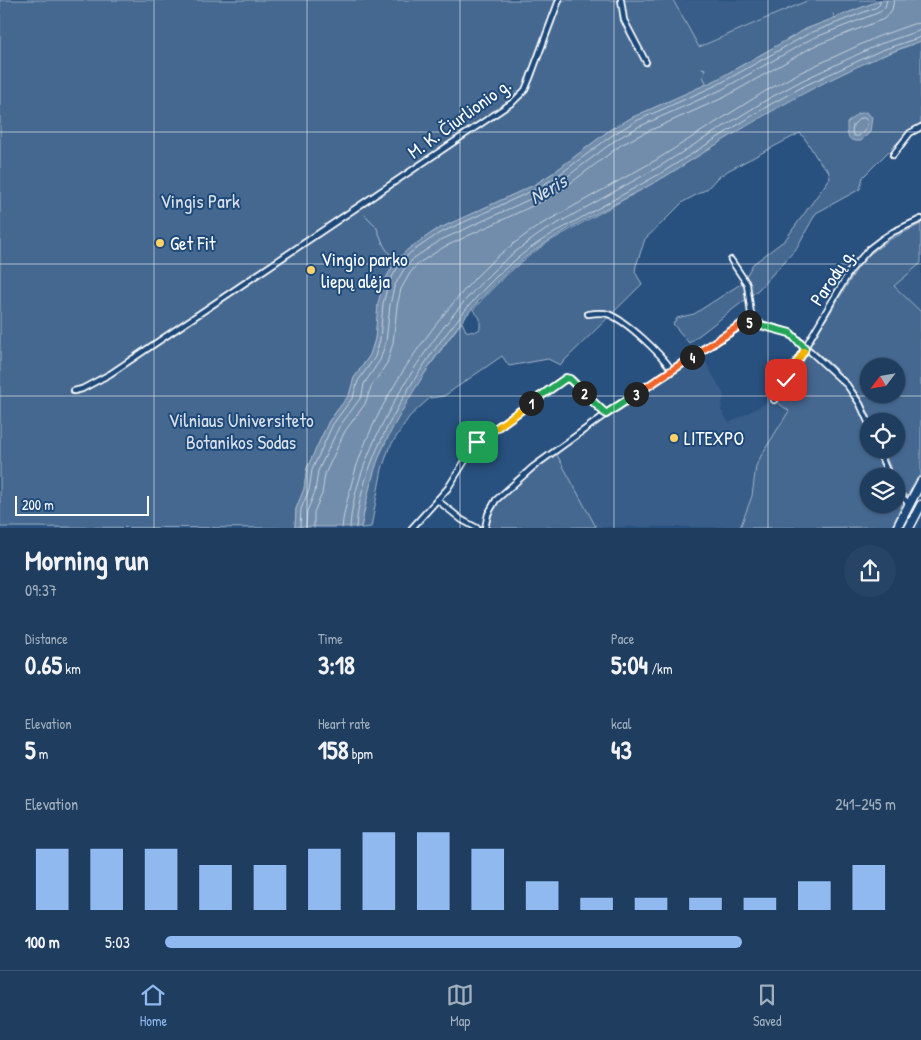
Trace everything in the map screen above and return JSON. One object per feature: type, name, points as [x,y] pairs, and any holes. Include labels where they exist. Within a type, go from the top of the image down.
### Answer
[{"type":"main road","points":[[897,528],[921,482]]},
{"type":"main road","points":[[909,528],[921,504]]},
{"type":"street","name":"M. K. Čiurlionio g.","points":[[74,392],[110,374],[331,223],[507,106],[520,95],[530,78],[559,0]]},
{"type":"street","points":[[621,0],[624,20],[646,62]]},
{"type":"street","points":[[893,155],[910,133],[921,127]]},
{"type":"street","name":"Parodų g.","points":[[774,400],[850,271],[869,249],[893,232],[921,219]]},
{"type":"street","points":[[731,260],[747,284],[752,322]]},
{"type":"street","points":[[588,314],[602,312],[619,320],[655,350],[672,370]]},
{"type":"street","points":[[485,528],[488,514],[496,500],[533,467],[606,414],[742,324],[752,322],[790,333],[847,385],[864,413]]},
{"type":"street","points":[[412,528],[448,488],[480,439],[566,378],[570,379],[606,414]]},
{"type":"street","points":[[437,500],[462,520],[476,528]]},
{"type":"street","points":[[905,501],[909,504]]},
{"type":"shaded area","points":[[673,0],[809,0],[699,47]]},
{"type":"shaded area","points":[[921,263],[921,312],[894,286]]},
{"type":"shaded area","name":"LITEXPO","points":[[701,354],[724,395],[721,410],[729,423],[770,401],[777,402],[789,411],[756,466],[752,496],[740,527],[596,527],[556,453]]},
{"type":"green space","name":"Vingis Park","points":[[0,0],[673,0],[699,47],[809,0],[881,0],[806,29],[716,80],[633,117],[611,129],[534,185],[436,230],[407,250],[395,262],[384,282],[379,303],[375,339],[370,355],[354,378],[349,395],[329,421],[307,468],[304,489],[296,509],[295,528],[0,527]]},
{"type":"green space","points":[[921,41],[921,123],[909,131],[863,177],[860,189],[816,213],[796,249],[758,290],[689,343],[673,324],[677,318],[694,314],[742,283],[753,264],[785,240],[830,178],[828,170],[820,162],[800,133],[729,170],[716,179],[707,189],[683,202],[645,239],[635,272],[642,284],[560,365],[548,359],[509,366],[502,356],[444,396],[430,398],[409,417],[389,448],[382,469],[371,527],[361,528],[370,485],[381,451],[412,393],[462,322],[466,331],[475,332],[480,329],[480,318],[473,310],[519,264],[550,241],[666,176],[774,108],[864,63]]},
{"type":"green space","points":[[921,224],[921,263],[894,286],[921,312],[921,475],[907,496],[905,495],[905,468],[891,468],[887,458],[905,458],[905,413],[869,413],[864,403],[905,403],[905,358],[860,358],[860,397],[838,371],[810,346],[858,267],[870,254],[889,240]]},
{"type":"green space","points":[[807,354],[814,359],[835,378],[857,404],[862,413],[860,458],[879,458],[883,468],[860,468],[860,513],[898,513],[892,527],[740,528],[752,496],[756,466],[789,411],[777,402]]},
{"type":"green space","points":[[556,453],[596,527],[488,528],[494,507],[499,499]]},
{"type":"water","name":"Neris","points":[[881,0],[921,0],[921,41],[856,67],[794,99],[657,181],[552,239],[515,265],[479,301],[447,341],[432,361],[396,422],[381,452],[361,527],[295,527],[296,509],[304,489],[307,468],[329,421],[349,395],[354,378],[370,355],[375,339],[378,303],[384,282],[395,262],[407,250],[436,230],[534,185],[611,129],[633,117],[716,80],[806,29]]},
{"type":"water","points":[[866,112],[872,117],[870,132],[861,141],[850,139],[847,123],[857,114]]},
{"type":"waterway","points":[[833,14],[835,18]]},
{"type":"waterway","points":[[702,68],[705,69],[703,77],[707,84]]},
{"type":"waterway","points":[[365,215],[376,226],[384,246],[395,262]]},
{"type":"place","name":"Get Fit","points":[[160,243]]},
{"type":"place","name":"Vingio parko liepų alėja","points":[[311,270]]},
{"type":"place","name":"LITEXPO","points":[[674,438]]},
{"type":"route","points":[[477,442],[566,378],[570,379],[606,414],[742,324],[749,322],[785,330],[805,348],[786,380]]},
{"type":"park label","name":"Vilniaus Universiteto Botanikos Sodas","points":[[241,431]]}]
